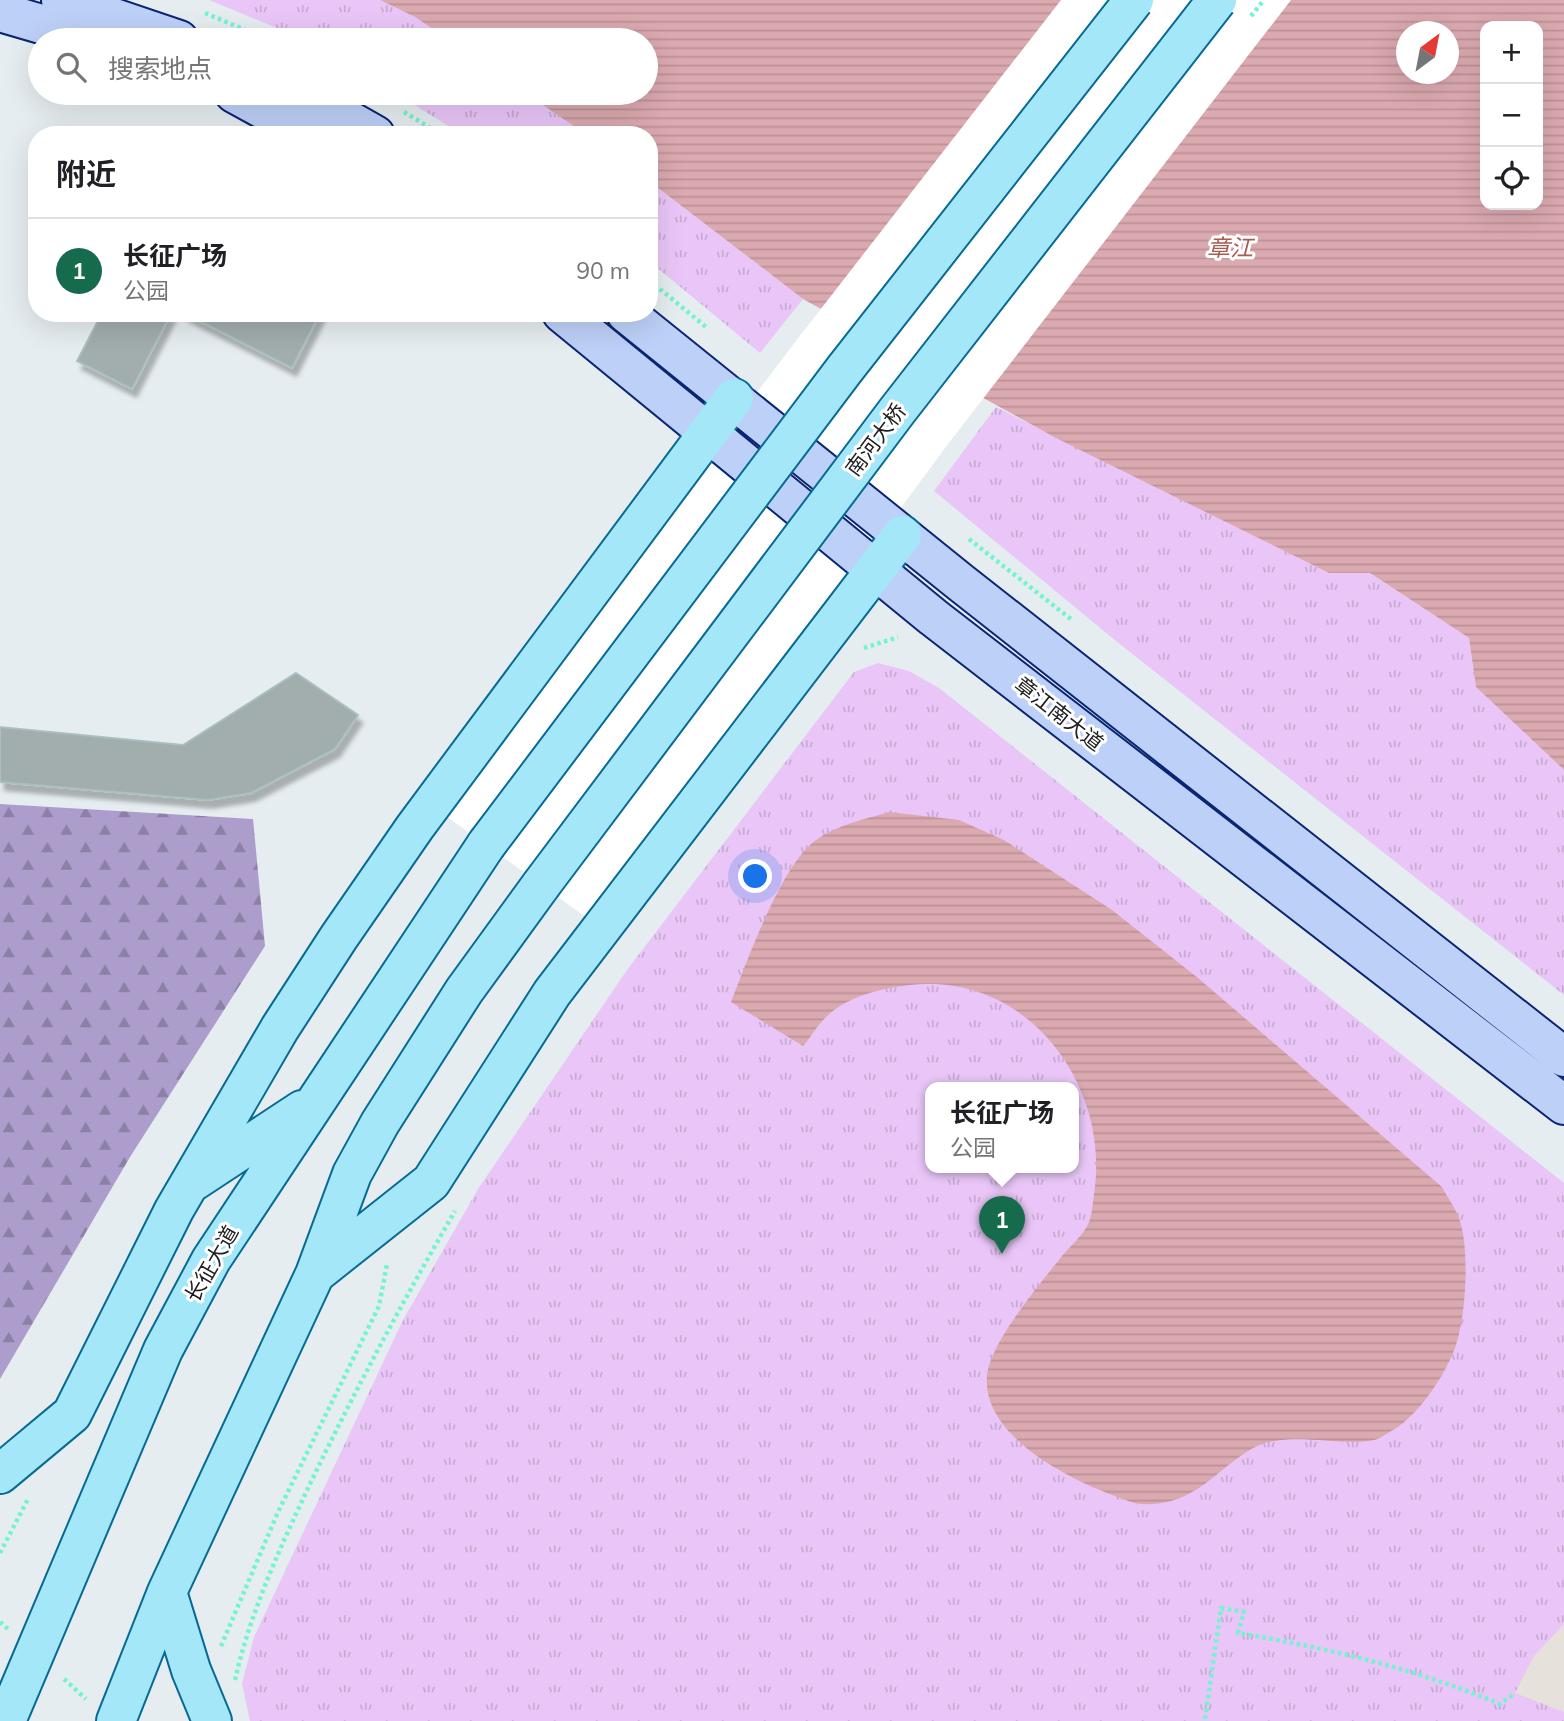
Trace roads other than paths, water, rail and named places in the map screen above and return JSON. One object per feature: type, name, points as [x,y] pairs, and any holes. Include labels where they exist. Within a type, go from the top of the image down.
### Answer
[{"type":"main road","points":[[61,0],[190,26]]},
{"type":"main road","name":"长征大道","points":[[15,1707],[163,1350],[211,1260],[486,845],[844,370],[1134,0]]},
{"type":"main road","name":"南河大桥","points":[[315,1274],[352,1174],[380,1124],[464,991],[541,884],[897,411],[1217,0]]},
{"type":"main road","points":[[0,12],[55,28]]},
{"type":"main road","points":[[255,105],[294,126]]},
{"type":"main road","points":[[322,105],[359,126]]},
{"type":"main road","name":"章江南大道","points":[[573,322],[933,617],[1564,1105]]},
{"type":"main road","name":"章江南大道","points":[[637,322],[902,535],[1564,1057]]},
{"type":"main road","points":[[0,1474],[72,1414],[151,1251],[280,1028],[375,882],[734,398]]},
{"type":"main road","points":[[116,1721],[167,1592],[315,1274],[431,1182],[485,1093],[559,982],[902,535]]},
{"type":"main road","points":[[190,1184],[317,1100]]},
{"type":"main road","points":[[130,1296],[137,1412]]},
{"type":"main road","points":[[167,1592],[191,1670],[212,1721]]},
{"type":"water","name":"章江","points":[[380,0],[1564,0],[1564,770],[1476,687],[1469,638],[1370,573],[1329,573],[1058,439],[803,299],[658,188],[658,126],[574,126],[543,105],[658,105],[658,28],[431,28]]},
{"type":"water","points":[[889,812],[959,820],[1004,840],[1112,910],[1198,978],[1442,1187],[1457,1214],[1465,1246],[1462,1317],[1456,1345],[1446,1368],[1422,1404],[1403,1423],[1381,1437],[1363,1442],[1286,1439],[1260,1445],[1185,1496],[1168,1502],[1149,1504],[1129,1501],[1075,1479],[1032,1452],[1013,1436],[998,1418],[989,1398],[987,1376],[997,1347],[1018,1313],[1081,1236],[1089,1222],[1095,1187],[1096,1149],[1079,1082],[1055,1047],[1029,1021],[999,1000],[964,988],[912,985],[858,997],[825,1018],[803,1046],[731,1002],[765,919],[798,858],[818,838],[848,824]]},
{"type":"place","name":"长征广场","points":[[1002,1254]]}]
